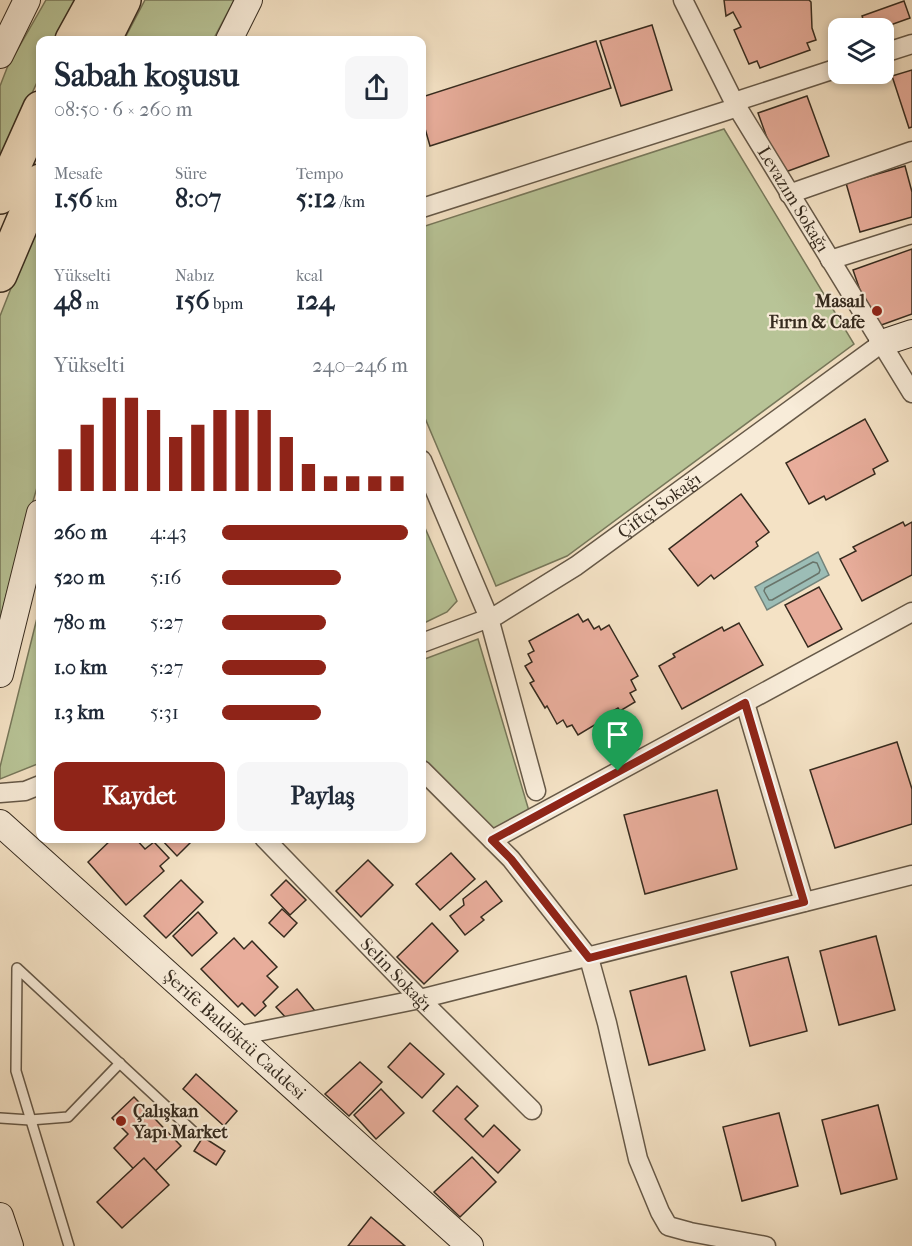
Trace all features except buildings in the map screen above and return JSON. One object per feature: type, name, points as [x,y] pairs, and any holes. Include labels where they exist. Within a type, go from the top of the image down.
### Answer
[{"type":"highway","points":[[74,36],[94,0]]},
{"type":"highway","points":[[106,36],[124,0]]},
{"type":"highway","points":[[0,197],[36,117]]},
{"type":"highway","points":[[0,275],[36,190]]},
{"type":"main road","points":[[0,55],[27,0]]},
{"type":"main road","points":[[236,36],[249,0]]},
{"type":"main road","points":[[882,343],[912,333]]},
{"type":"main road","points":[[0,674],[36,529]]},
{"type":"main road","name":"Şerife Baldöktü Caddesi","points":[[0,823],[464,1244]]},
{"type":"main road","points":[[0,1216],[10,1246]]},
{"type":"street","name":"Levazım Sokağı","points":[[683,0],[734,105],[912,393]]},
{"type":"street","points":[[894,50],[912,44]]},
{"type":"street","points":[[426,207],[828,72]]},
{"type":"street","points":[[789,194],[912,151]]},
{"type":"street","points":[[830,260],[912,234]]},
{"type":"street","name":"Çiftçi Sokağı","points":[[426,642],[489,618],[576,566],[882,343]]},
{"type":"street","points":[[426,469],[489,618],[536,791]]},
{"type":"street","points":[[492,840],[912,612]]},
{"type":"street","points":[[745,703],[804,902]]},
{"type":"street","points":[[426,774],[511,859],[589,958],[607,1023],[638,1159],[668,1226],[766,1246]]},
{"type":"street","points":[[0,793],[26,791],[36,787]]},
{"type":"street","name":"Selin Sokağı","points":[[269,843],[420,999],[532,1110]]},
{"type":"street","points":[[237,1036],[420,999],[912,875]]},
{"type":"lane","points":[[69,1246],[16,1071],[17,968],[196,1134]]},
{"type":"lane","points":[[0,1118],[30,1120],[68,1117],[120,1063]]},
{"type":"green space","points":[[46,0],[78,0],[60,36],[36,36],[36,84],[0,161],[0,86],[7,68]]},
{"type":"green space","points":[[145,0],[234,0],[215,36],[126,36]]},
{"type":"green space","points":[[724,129],[854,344],[567,556],[496,586],[426,420],[426,226]]},
{"type":"green space","points":[[36,225],[36,491],[0,621],[0,316]]},
{"type":"green space","points":[[426,530],[457,601],[447,612],[426,622]]},
{"type":"green space","points":[[36,622],[36,765],[0,779],[0,767]]},
{"type":"green space","points":[[478,639],[529,811],[494,832],[426,764],[426,658]]},
{"type":"water","points":[[818,552],[829,575],[767,610],[755,587]]},
{"type":"place","name":"Masaıl Fırın & Cafe","points":[[877,311]]},
{"type":"place","name":"Çalışkan Yapı Market","points":[[121,1121]]},
{"type":"route","points":[[745,703],[804,902],[589,958],[511,859],[492,840],[618,771],[745,703]]}]
